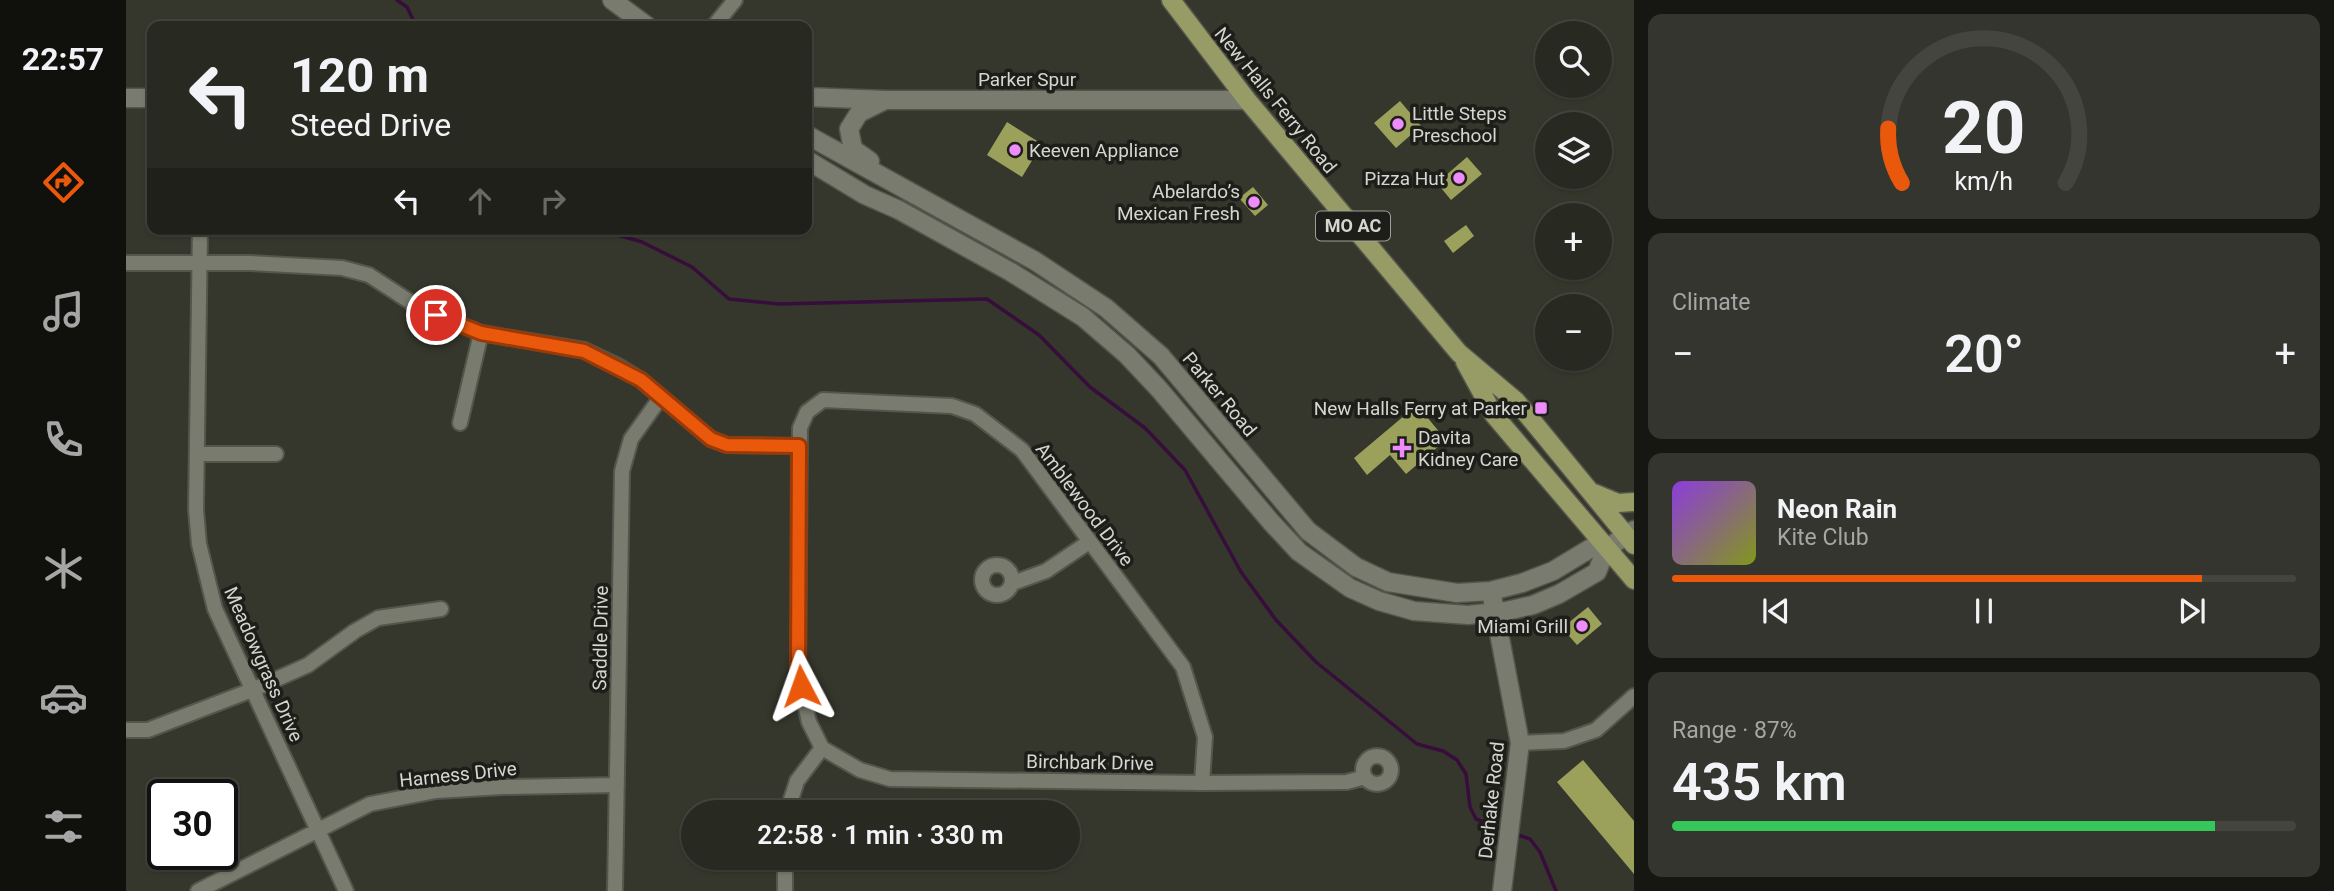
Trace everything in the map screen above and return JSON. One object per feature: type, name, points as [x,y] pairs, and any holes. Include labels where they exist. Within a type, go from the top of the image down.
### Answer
[{"type":"main road","points":[[612,0],[640,21]]},
{"type":"main road","name":"New Halls Ferry Road","points":[[1171,0],[1247,100],[1460,353],[1516,401],[1631,537]]},
{"type":"main road","name":"Parker Spur","points":[[812,97],[885,100],[1247,100]]},
{"type":"main road","points":[[126,98],[147,98]]},
{"type":"main road","points":[[885,100],[859,113],[849,129],[853,149],[930,203]]},
{"type":"main road","name":"Parker Road","points":[[812,138],[1035,261],[1107,308],[1161,356],[1308,531],[1356,567],[1388,582],[1457,593],[1491,591],[1537,579],[1591,548],[1606,549],[1631,537]]},
{"type":"main road","name":"Parker Road","points":[[812,165],[1011,272],[1083,317],[1160,388],[1270,522],[1299,552],[1350,588],[1379,601],[1414,611],[1441,615],[1494,613],[1533,605],[1581,582],[1597,572],[1606,549]]},
{"type":"main road","name":"New Halls Ferry Road","points":[[1460,353],[1494,415],[1634,580]]},
{"type":"main road","points":[[1591,492],[1618,503],[1634,502]]},
{"type":"main road","name":"Derhake Road","points":[[1491,591],[1520,743],[1502,891]]},
{"type":"street","points":[[718,21],[735,0]]},
{"type":"street","name":"Meadowgrass Drive","points":[[200,235],[196,510],[199,544],[215,609],[346,891]]},
{"type":"street","points":[[126,263],[250,263],[342,268],[369,275],[418,307],[481,333],[584,351],[630,373],[711,439],[727,445],[799,446]]},
{"type":"street","points":[[460,423],[481,333]]},
{"type":"street","name":"Saddle Drive","points":[[615,891],[622,471],[631,439],[661,397]]},
{"type":"street","name":"Amblewood Drive","points":[[822,748],[809,722],[798,672],[800,428],[807,412],[823,400],[952,406],[975,414],[1022,450],[1183,667],[1205,737],[1202,783]]},
{"type":"street","points":[[198,454],[276,454]]},
{"type":"street","points":[[1013,583],[1046,571],[1089,542]]},
{"type":"street","points":[[126,730],[148,730],[252,690],[308,665],[378,618],[441,609]]},
{"type":"street","points":[[1520,743],[1564,741],[1596,730],[1634,696]]},
{"type":"street","points":[[791,800],[797,781],[822,748]]},
{"type":"street","name":"Birchbark Drive","points":[[822,748],[860,770],[890,779],[1202,783],[1347,782],[1365,777]]},
{"type":"street","name":"Harness Drive","points":[[198,891],[370,804],[436,791],[617,785]]},
{"type":"street","points":[[785,870],[785,891]]},
{"type":"building","name":"Little Steps Preschool","points":[[1400,101],[1421,126],[1396,148],[1374,123]]},
{"type":"building","name":"Keeven Appliance","points":[[1007,122],[1042,144],[1022,177],[987,155]]},
{"type":"building","name":"Pizza Hut","points":[[1467,157],[1482,174],[1451,200],[1437,183]]},
{"type":"building","name":"Abelardo’s Mexican Fresh","points":[[1253,187],[1268,205],[1255,216],[1239,198]]},
{"type":"building","points":[[1466,225],[1474,236],[1453,253],[1444,241]]},
{"type":"building","name":"Davita Kidney Care","points":[[1417,405],[1446,440],[1406,474],[1390,455],[1367,475],[1354,458]]},
{"type":"building","name":"Miami Grill","points":[[1588,607],[1602,624],[1577,645],[1562,628]]},
{"type":"building","points":[[1583,760],[1634,821],[1634,874],[1557,782]]},
{"type":"waterway","points":[[397,0],[407,7],[414,21]]},
{"type":"waterway","points":[[618,235],[642,242],[692,267],[729,299],[779,304],[987,299],[1039,335],[1090,387],[1145,428],[1185,470],[1241,572],[1276,620],[1316,662],[1417,744],[1443,751],[1457,760],[1466,774],[1470,807],[1476,819],[1504,830]]},
{"type":"waterway","points":[[1515,834],[1530,839],[1540,852],[1556,891]]},
{"type":"place","name":"Little Steps Preschool","points":[[1398,124]]},
{"type":"place","name":"Keeven Appliance","points":[[1015,150]]},
{"type":"place","name":"Pizza Hut","points":[[1459,178]]},
{"type":"place","name":"Abelardo’s Mexican Fresh","points":[[1254,202]]},
{"type":"place","name":"New Halls Ferry at Parker","points":[[1541,408]]},
{"type":"place","name":"Davita Kidney Care","points":[[1402,448]]},
{"type":"place","name":"Miami Grill","points":[[1582,626]]},
{"type":"route","points":[[436,315],[481,333],[584,351],[618,366],[641,380],[711,439],[727,445],[799,446],[798,672],[801,686]]}]
